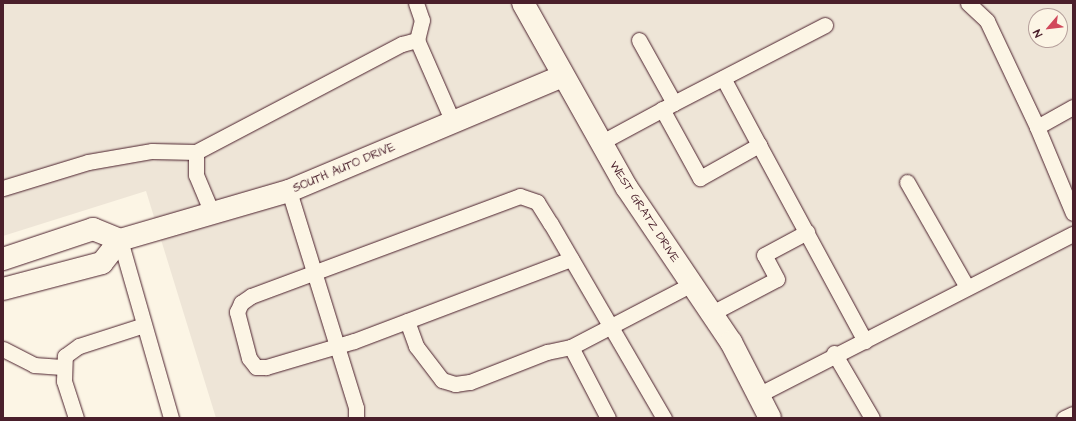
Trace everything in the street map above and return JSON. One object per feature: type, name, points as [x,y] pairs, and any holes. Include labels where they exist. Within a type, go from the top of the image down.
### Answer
[{"type":"street","name":"WEST GRATZ DRIVE","points":[[523,3],[600,143],[692,284],[732,342],[770,418]]},
{"type":"street","name":"SOUTH AUTO DRIVE","points":[[120,240],[289,191],[562,76]]},
{"type":"street","points":[[3,259],[93,229],[120,240],[102,263],[3,289]]},
{"type":"lane","points":[[416,3],[422,20],[417,40],[453,122]]},
{"type":"lane","points":[[968,3],[987,21],[1037,127],[1073,213]]},
{"type":"lane","points":[[600,143],[825,25]]},
{"type":"lane","points":[[3,188],[116,157],[152,151],[196,152],[402,44],[417,40]]},
{"type":"lane","points":[[639,40],[700,178],[759,145]]},
{"type":"lane","points":[[723,78],[865,342]]},
{"type":"lane","points":[[1037,127],[1073,107]]},
{"type":"lane","points":[[196,152],[196,175],[212,214]]},
{"type":"lane","points":[[907,182],[966,287]]},
{"type":"lane","points":[[289,191],[356,408],[356,418]]},
{"type":"lane","points":[[571,259],[337,346],[266,367],[256,366],[249,358],[237,312],[241,302],[520,196],[536,202],[571,259],[612,326],[664,418]]},
{"type":"lane","points":[[712,313],[777,279],[764,255],[807,232]]},
{"type":"lane","points":[[758,395],[834,353],[865,342],[966,287],[1073,234]]},
{"type":"lane","points":[[120,240],[171,418]]},
{"type":"lane","points":[[407,321],[427,364],[442,380],[454,384],[470,382],[547,352],[571,347],[692,284]]},
{"type":"lane","points":[[76,418],[62,367],[70,350],[144,325]]},
{"type":"lane","points":[[571,347],[608,418]]},
{"type":"lane","points":[[3,349],[34,365],[62,367]]},
{"type":"lane","points":[[834,353],[872,418]]},
{"type":"lane","points":[[1064,418],[1073,414]]},
{"type":"shaded area","points":[[3,3],[1073,3],[1073,418],[216,418],[146,191],[3,236]]}]
